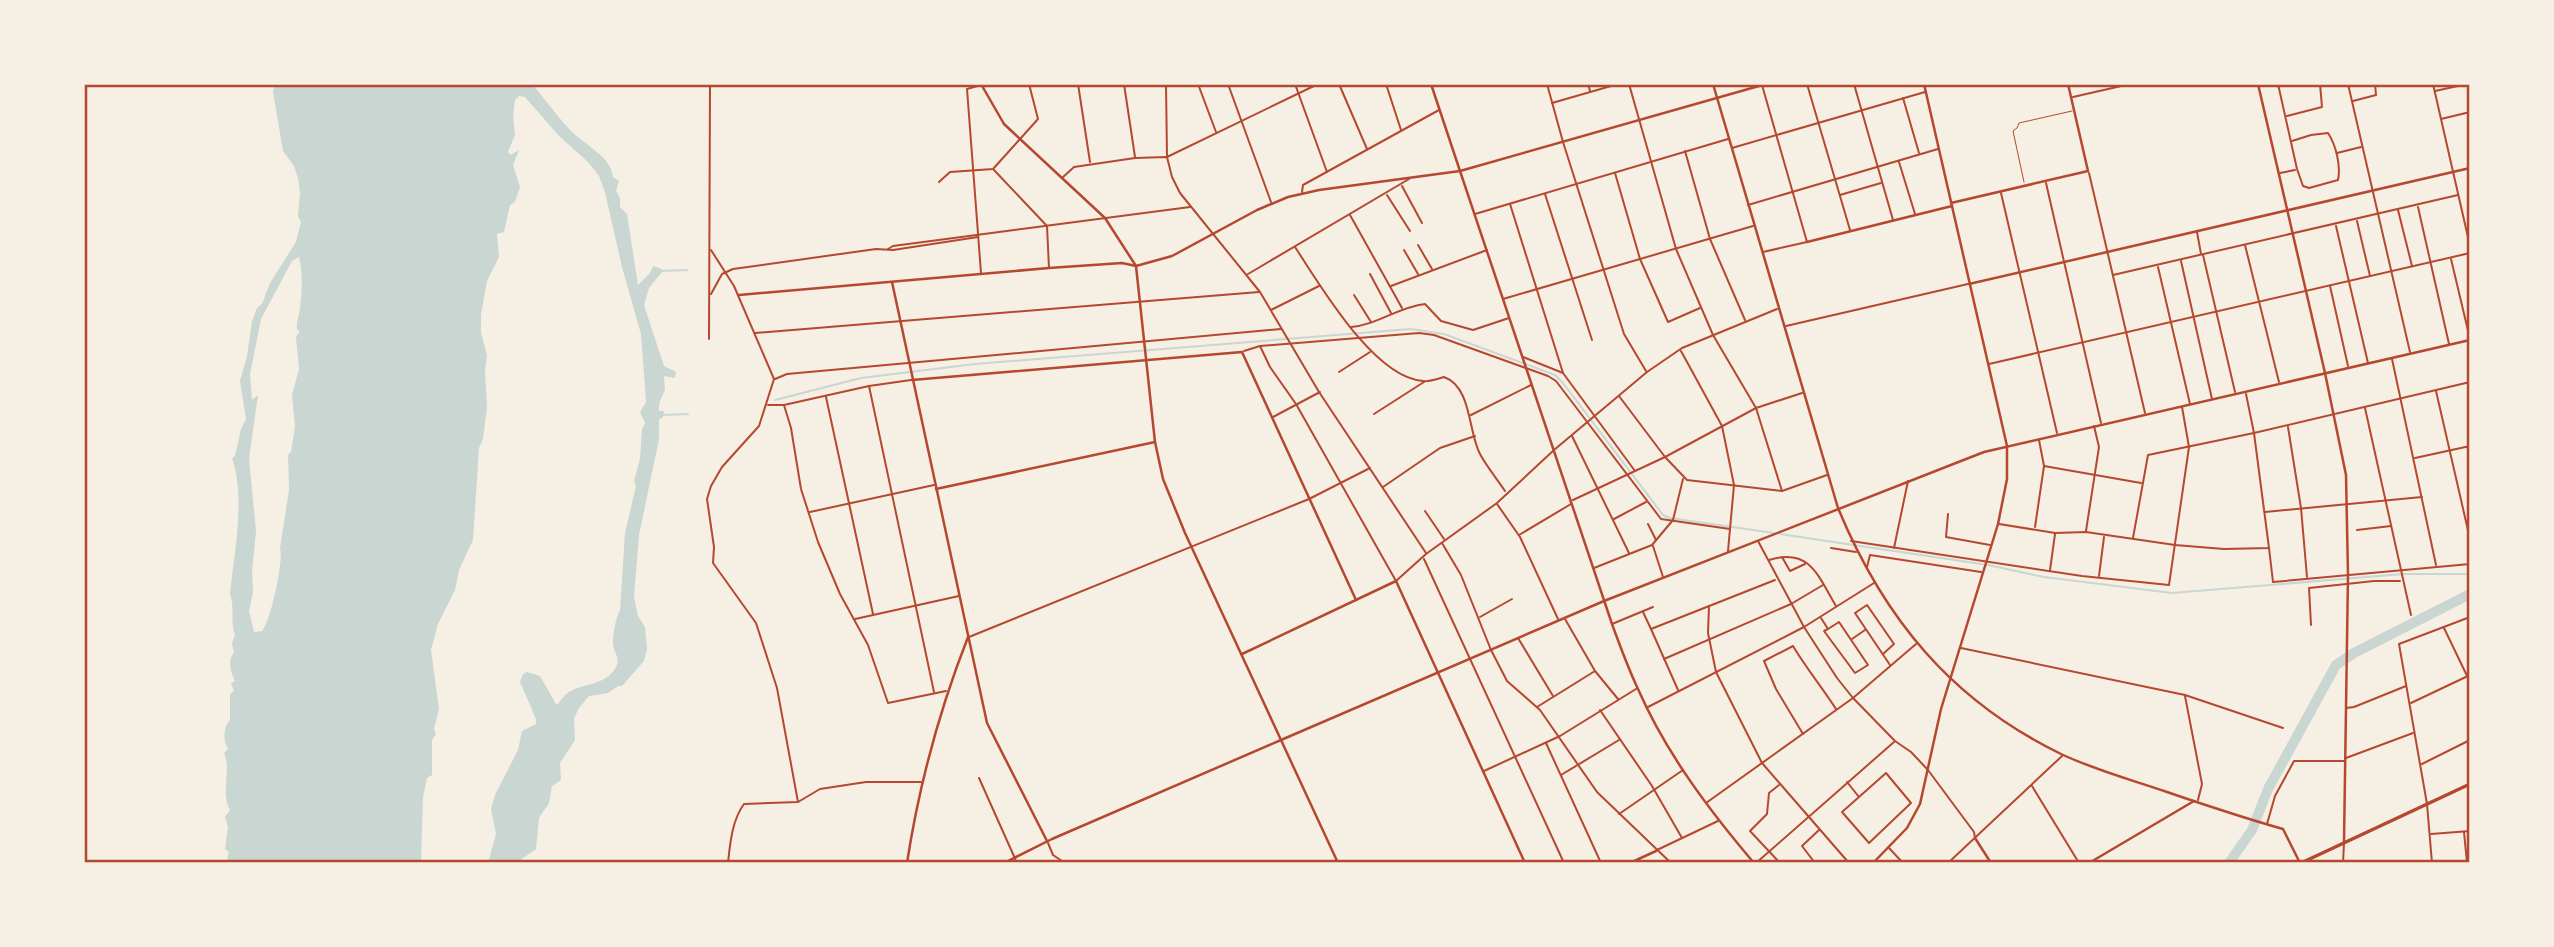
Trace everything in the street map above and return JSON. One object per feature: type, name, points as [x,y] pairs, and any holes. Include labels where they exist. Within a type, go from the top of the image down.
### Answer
[{"type":"main road","points":[[2301,863],[2470,784]]},
{"type":"street","points":[[709,84],[709,339]]},
{"type":"street","points":[[981,274],[967,89],[981,84],[998,117],[1020,141],[1105,218],[1136,266],[1155,443],[1163,479],[1338,863]]},
{"type":"street","points":[[939,182],[950,172],[993,169],[1038,119],[1030,85],[1037,84]]},
{"type":"street","points":[[1078,84],[1090,164]]},
{"type":"street","points":[[1124,84],[1135,158]]},
{"type":"street","points":[[1166,84],[1167,157],[1172,177],[1191,207],[1260,292],[1320,393],[1426,554]]},
{"type":"street","points":[[1198,84],[1217,134]]},
{"type":"street","points":[[1228,84],[1272,204]]},
{"type":"street","points":[[1295,84],[1327,172]]},
{"type":"street","points":[[1062,178],[1072,167],[1135,158],[1167,157],[1318,84]]},
{"type":"street","points":[[1339,84],[1367,150]]},
{"type":"street","points":[[1386,84],[1402,131]]},
{"type":"street","points":[[1431,84],[1612,624],[1637,689],[1683,770],[1706,803],[1755,863],[1895,741]]},
{"type":"street","points":[[1547,84],[1624,334],[1647,372]]},
{"type":"street","points":[[1588,84],[1591,92]]},
{"type":"street","points":[[1552,103],[1619,84]]},
{"type":"street","points":[[1629,84],[1676,249],[1713,335],[1756,408],[1782,491]]},
{"type":"street","points":[[1713,84],[1838,508],[1874,583],[1916,644],[1949,679],[1997,718],[2063,755],[2286,832],[2301,863]]},
{"type":"street","points":[[1807,84],[1850,231]]},
{"type":"street","points":[[1854,84],[1893,221]]},
{"type":"street","points":[[1872,863],[1914,817],[1920,804],[1949,679],[1998,524],[2007,478],[2007,446],[1924,84]]},
{"type":"street","points":[[2068,84],[2146,414]]},
{"type":"street","points":[[2071,98],[2130,84]]},
{"type":"street","points":[[2258,84],[2346,475],[2348,583],[2343,863]]},
{"type":"street","points":[[2278,84],[2297,169],[2306,188],[2334,182],[2339,176],[2337,153],[2328,133],[2292,141]]},
{"type":"street","points":[[2286,116],[2322,107],[2321,84]]},
{"type":"street","points":[[2348,84],[2410,353]]},
{"type":"street","points":[[2352,101],[2376,95],[2375,84]]},
{"type":"street","points":[[2433,84],[2470,246]]},
{"type":"street","points":[[2434,91],[2467,84]]},
{"type":"street","points":[[739,295],[1049,268],[1122,263],[1136,266],[1167,258],[1272,204],[1302,194],[1460,171],[1764,85],[1807,242]]},
{"type":"street","points":[[1731,149],[1926,92]]},
{"type":"street","points":[[1903,99],[1920,154]]},
{"type":"street","points":[[1302,194],[1303,185],[1440,110]]},
{"type":"street","points":[[2441,119],[2470,112]]},
{"type":"street","points":[[1475,214],[1728,139]]},
{"type":"street","points":[[2337,153],[2362,147]]},
{"type":"street","points":[[1747,205],[1938,149]]},
{"type":"street","points":[[1685,151],[1710,239],[1746,321]]},
{"type":"street","points":[[1899,160],[1915,215]]},
{"type":"street","points":[[1783,327],[2470,168]]},
{"type":"street","points":[[993,169],[1048,226],[1049,268]]},
{"type":"street","points":[[2279,174],[2297,169]]},
{"type":"street","points":[[1762,253],[2088,171]]},
{"type":"street","points":[[1614,172],[1640,259],[1668,322],[1701,307]]},
{"type":"street","points":[[1247,275],[1413,177]]},
{"type":"street","points":[[2046,181],[2102,424]]},
{"type":"street","points":[[1840,195],[1882,183]]},
{"type":"street","points":[[1401,185],[1422,223]]},
{"type":"street","points":[[2001,191],[2057,434]]},
{"type":"street","points":[[1545,193],[1591,340]]},
{"type":"street","points":[[1387,194],[1410,232]]},
{"type":"street","points":[[2113,275],[2458,195]]},
{"type":"street","points":[[1510,203],[1563,373],[1634,472]]},
{"type":"street","points":[[2418,206],[2449,344]]},
{"type":"street","points":[[710,294],[718,279],[733,269],[1191,207]]},
{"type":"street","points":[[2398,210],[2412,267]]},
{"type":"street","points":[[1350,215],[1402,309]]},
{"type":"street","points":[[2357,220],[2370,276]]},
{"type":"street","points":[[2336,225],[2368,363]]},
{"type":"street","points":[[1503,299],[1754,226]]},
{"type":"street","points":[[2196,231],[2235,393]]},
{"type":"street","points":[[1418,245],[1433,270]]},
{"type":"street","points":[[2245,246],[2279,383]]},
{"type":"street","points":[[1295,247],[1357,337],[1371,352],[1393,368],[1415,380],[1425,382]]},
{"type":"street","points":[[711,250],[739,295],[774,379],[759,426],[710,486],[707,499],[714,547],[713,563],[756,623],[777,688],[799,802]]},
{"type":"street","points":[[1404,250],[1419,275]]},
{"type":"street","points":[[1390,286],[1487,250]]},
{"type":"street","points":[[1987,364],[2470,253]]},
{"type":"street","points":[[1004,863],[1047,841],[1604,601],[1984,452],[2470,339],[2451,258]]},
{"type":"street","points":[[2181,260],[2212,399]]},
{"type":"street","points":[[2158,266],[2190,404]]},
{"type":"street","points":[[1370,274],[1391,314]]},
{"type":"street","points":[[892,282],[987,723],[1054,855],[1065,863]]},
{"type":"street","points":[[1271,310],[1320,285]]},
{"type":"street","points":[[2330,285],[2348,368]]},
{"type":"street","points":[[755,333],[1260,292]]},
{"type":"street","points":[[1354,295],[1372,323]]},
{"type":"street","points":[[1352,328],[1372,323],[1402,309],[1425,304],[1441,321],[1473,330],[1509,318]]},
{"type":"street","points":[[1241,654],[1396,581],[1426,554],[1497,503],[1554,450],[1647,372],[1680,350],[1778,309]]},
{"type":"street","points":[[774,379],[787,374],[1282,328]]},
{"type":"street","points":[[767,405],[784,405],[912,378],[1242,352],[1260,346],[1419,333],[1434,335],[1526,367],[1556,381],[1661,519],[1730,528]]},
{"type":"street","points":[[1260,346],[1270,367],[1296,404],[1396,581],[1525,863]]},
{"type":"street","points":[[1680,350],[1723,426],[1734,485],[1728,552]]},
{"type":"street","points":[[1242,352],[1356,600]]},
{"type":"street","points":[[1339,372],[1371,352]]},
{"type":"street","points":[[1523,358],[1563,373]]},
{"type":"street","points":[[2391,358],[2436,566]]},
{"type":"street","points":[[1374,414],[1425,382],[1444,377],[1451,379],[1470,415],[1479,452],[1506,492]]},
{"type":"street","points":[[2132,539],[2148,455],[2470,382]]},
{"type":"street","points":[[1470,415],[1532,384]]},
{"type":"street","points":[[869,386],[934,693]]},
{"type":"street","points":[[2435,390],[2470,540]]},
{"type":"street","points":[[2246,391],[2273,582],[2470,564]]},
{"type":"street","points":[[1272,417],[1320,393]]},
{"type":"street","points":[[1519,535],[1571,503],[1756,408],[1803,393]]},
{"type":"street","points":[[1619,395],[1684,478],[1782,491],[1827,475]]},
{"type":"street","points":[[826,396],[873,614]]},
{"type":"street","points":[[784,405],[791,428],[801,489],[825,561],[868,645],[888,703],[947,691]]},
{"type":"street","points":[[1852,542],[2169,586],[2189,447],[2182,406]]},
{"type":"street","points":[[2365,407],[2387,500],[2401,581],[2411,615]]},
{"type":"street","points":[[2288,425],[2301,508],[2308,578]]},
{"type":"street","points":[[2085,532],[2099,447],[2094,426]]},
{"type":"street","points":[[1382,488],[1440,448],[1475,436]]},
{"type":"street","points":[[1572,436],[1629,554]]},
{"type":"street","points":[[2034,528],[2044,466],[2039,438]]},
{"type":"street","points":[[809,512],[1155,443]]},
{"type":"street","points":[[2414,458],[2470,446]]},
{"type":"street","points":[[2044,466],[2142,483]]},
{"type":"street","points":[[907,863],[921,782],[947,691],[968,637],[1308,499],[1370,468]]},
{"type":"street","points":[[1593,568],[1652,545],[1673,521],[1684,478]]},
{"type":"street","points":[[1894,549],[1908,480]]},
{"type":"street","points":[[2264,512],[2423,497]]},
{"type":"street","points":[[1614,519],[1647,502]]},
{"type":"street","points":[[1497,503],[1519,535],[1558,621]]},
{"type":"street","points":[[1425,511],[1461,575],[1491,650],[1507,681],[1537,707],[1597,792],[1671,863]]},
{"type":"street","points":[[1948,514],[1945,537],[1990,545]]},
{"type":"street","points":[[1648,524],[1656,541]]},
{"type":"street","points":[[1998,524],[2055,533],[2085,532],[2175,545],[2224,549],[2269,548]]},
{"type":"street","points":[[2357,530],[2392,526]]},
{"type":"street","points":[[2049,571],[2055,533]]},
{"type":"street","points":[[2099,578],[2104,535]]},
{"type":"street","points":[[1757,540],[1804,627],[1853,698],[1928,770],[1974,832],[1991,863]]},
{"type":"street","points":[[1652,545],[1663,578]]},
{"type":"street","points":[[1831,548],[1857,551]]},
{"type":"street","points":[[1866,569],[1870,555],[1982,570]]},
{"type":"street","points":[[1782,556],[1790,571],[1808,564]]},
{"type":"street","points":[[1768,561],[1792,556],[1808,564],[1836,607]]},
{"type":"street","points":[[1423,557],[1564,863]]},
{"type":"street","points":[[1651,629],[1777,579]]},
{"type":"street","points":[[2311,625],[2309,588],[2401,581]]},
{"type":"street","points":[[1647,708],[1804,627],[1874,583]]},
{"type":"street","points":[[1663,659],[1791,604],[1823,585]]},
{"type":"street","points":[[854,619],[959,596]]},
{"type":"street","points":[[1478,618],[1512,599]]},
{"type":"street","points":[[1883,654],[1894,644],[1867,605],[1855,613],[1891,666]]},
{"type":"street","points":[[1709,606],[1709,639],[1716,671],[1762,763],[1850,863]]},
{"type":"street","points":[[1612,624],[1653,607]]},
{"type":"street","points":[[1643,611],[1679,691]]},
{"type":"street","points":[[1820,617],[1828,629]]},
{"type":"street","points":[[2432,863],[2421,764],[2399,644],[2470,617]]},
{"type":"street","points":[[1564,618],[1595,671],[1618,700]]},
{"type":"street","points":[[1839,622],[1868,665],[1855,673],[1824,631],[1828,629],[1839,622]]},
{"type":"street","points":[[2444,628],[2470,682]]},
{"type":"street","points":[[1851,640],[1866,630]]},
{"type":"street","points":[[1518,638],[1553,697]]},
{"type":"street","points":[[1706,803],[1853,698],[1916,644]]},
{"type":"street","points":[[1803,734],[1776,689],[1764,662],[1793,646],[1807,671],[1817,680],[1837,710]]},
{"type":"street","points":[[1959,648],[2185,695],[2283,728]]},
{"type":"street","points":[[1537,707],[1595,671]]},
{"type":"street","points":[[2410,703],[2469,676]]},
{"type":"street","points":[[2346,708],[2354,708],[2407,686]]},
{"type":"street","points":[[1483,771],[1560,736],[1637,689]]},
{"type":"street","points":[[2089,863],[2196,801],[2202,784],[2185,695]]},
{"type":"street","points":[[1600,710],[1654,789],[1682,838]]},
{"type":"street","points":[[2267,825],[2275,796],[2294,761],[2345,760],[2415,732]]},
{"type":"street","points":[[1560,775],[1620,739]]},
{"type":"street","points":[[2421,764],[2470,740]]},
{"type":"street","points":[[1545,743],[1601,863]]},
{"type":"street","points":[[1948,863],[2063,755]]},
{"type":"street","points":[[1618,814],[1683,770]]},
{"type":"street","points":[[1886,773],[1911,803],[1869,843],[1842,812],[1859,797],[1886,773]]},
{"type":"street","points":[[979,778],[1017,863]]},
{"type":"street","points":[[727,863],[738,811],[744,804],[799,802],[820,789],[866,782],[921,782]]},
{"type":"street","points":[[1847,782],[1859,797]]},
{"type":"street","points":[[1780,785],[1769,793],[1767,814],[1750,831],[1780,863]]},
{"type":"street","points":[[2031,785],[2079,863]]},
{"type":"street","points":[[1630,863],[1719,821]]},
{"type":"street","points":[[1815,863],[1802,846],[1820,830]]},
{"type":"street","points":[[2464,831],[2467,863]]},
{"type":"street","points":[[2430,834],[2470,831]]},
{"type":"street","points":[[1888,847],[1903,863]]},
{"type":"street","points":[[1058,863],[1059,859]]},
{"type":"lane","points":[[2025,186],[2013,131],[2019,123],[2074,111]]},
{"type":"shaded area","points":[[275,84],[532,84],[570,130],[602,157],[613,177],[619,181],[616,191],[620,198],[620,207],[627,214],[638,285],[653,266],[662,269],[649,288],[644,305],[664,366],[676,372],[675,378],[664,376],[665,390],[659,411],[664,411],[659,420],[659,439],[639,535],[634,597],[638,616],[645,627],[647,649],[644,661],[622,686],[608,693],[589,696],[579,708],[574,718],[575,740],[560,763],[561,780],[552,786],[549,803],[539,818],[536,849],[516,863],[488,863],[496,834],[491,809],[495,795],[518,750],[522,731],[536,724],[520,682],[523,674],[527,672],[540,676],[558,704],[569,692],[607,677],[617,663],[613,645],[620,610],[625,533],[636,486],[634,481],[645,423],[640,412],[646,402],[641,334],[605,192],[599,176],[588,162],[559,136],[525,97],[519,96],[515,100],[513,117],[515,135],[508,152],[511,155],[519,150],[513,165],[520,187],[515,202],[510,205],[504,232],[497,234],[499,257],[487,281],[481,315],[481,333],[487,355],[487,407],[483,439],[479,448],[473,540],[459,570],[455,590],[438,624],[431,650],[439,709],[434,729],[436,734],[432,740],[432,775],[427,778],[423,797],[421,863],[226,863],[229,852],[225,849],[228,827],[225,817],[230,810],[226,796],[227,767],[224,753],[228,749],[224,734],[230,720],[230,694],[234,691],[231,683],[235,681],[230,667],[235,635],[230,594],[239,508],[232,458],[235,456],[246,419],[240,381],[252,321],[270,283],[296,242],[301,222],[298,216],[298,178],[294,166],[283,151],[273,92]],"holes":[[[299,257],[302,276],[297,327],[300,331],[296,337],[299,369],[292,395],[295,427],[291,452],[288,455],[289,490],[273,603],[266,625],[262,631],[254,632],[249,611],[253,592],[256,531],[249,459],[258,395],[252,400],[250,374],[261,319],[292,261]]]},
{"type":"waterway","points":[[660,271],[687,270]]},
{"type":"waterway","points":[[775,400],[861,378],[975,364],[1411,329],[1444,334],[1555,375],[1663,515],[1774,533]]},
{"type":"waterway","points":[[661,415],[688,414]]},
{"type":"waterway","points":[[1780,534],[1988,565],[2044,577],[2172,593],[2403,574],[2470,574]]},
{"type":"waterway","points":[[2229,863],[2252,830],[2268,789],[2336,665],[2354,653],[2470,594]]}]
